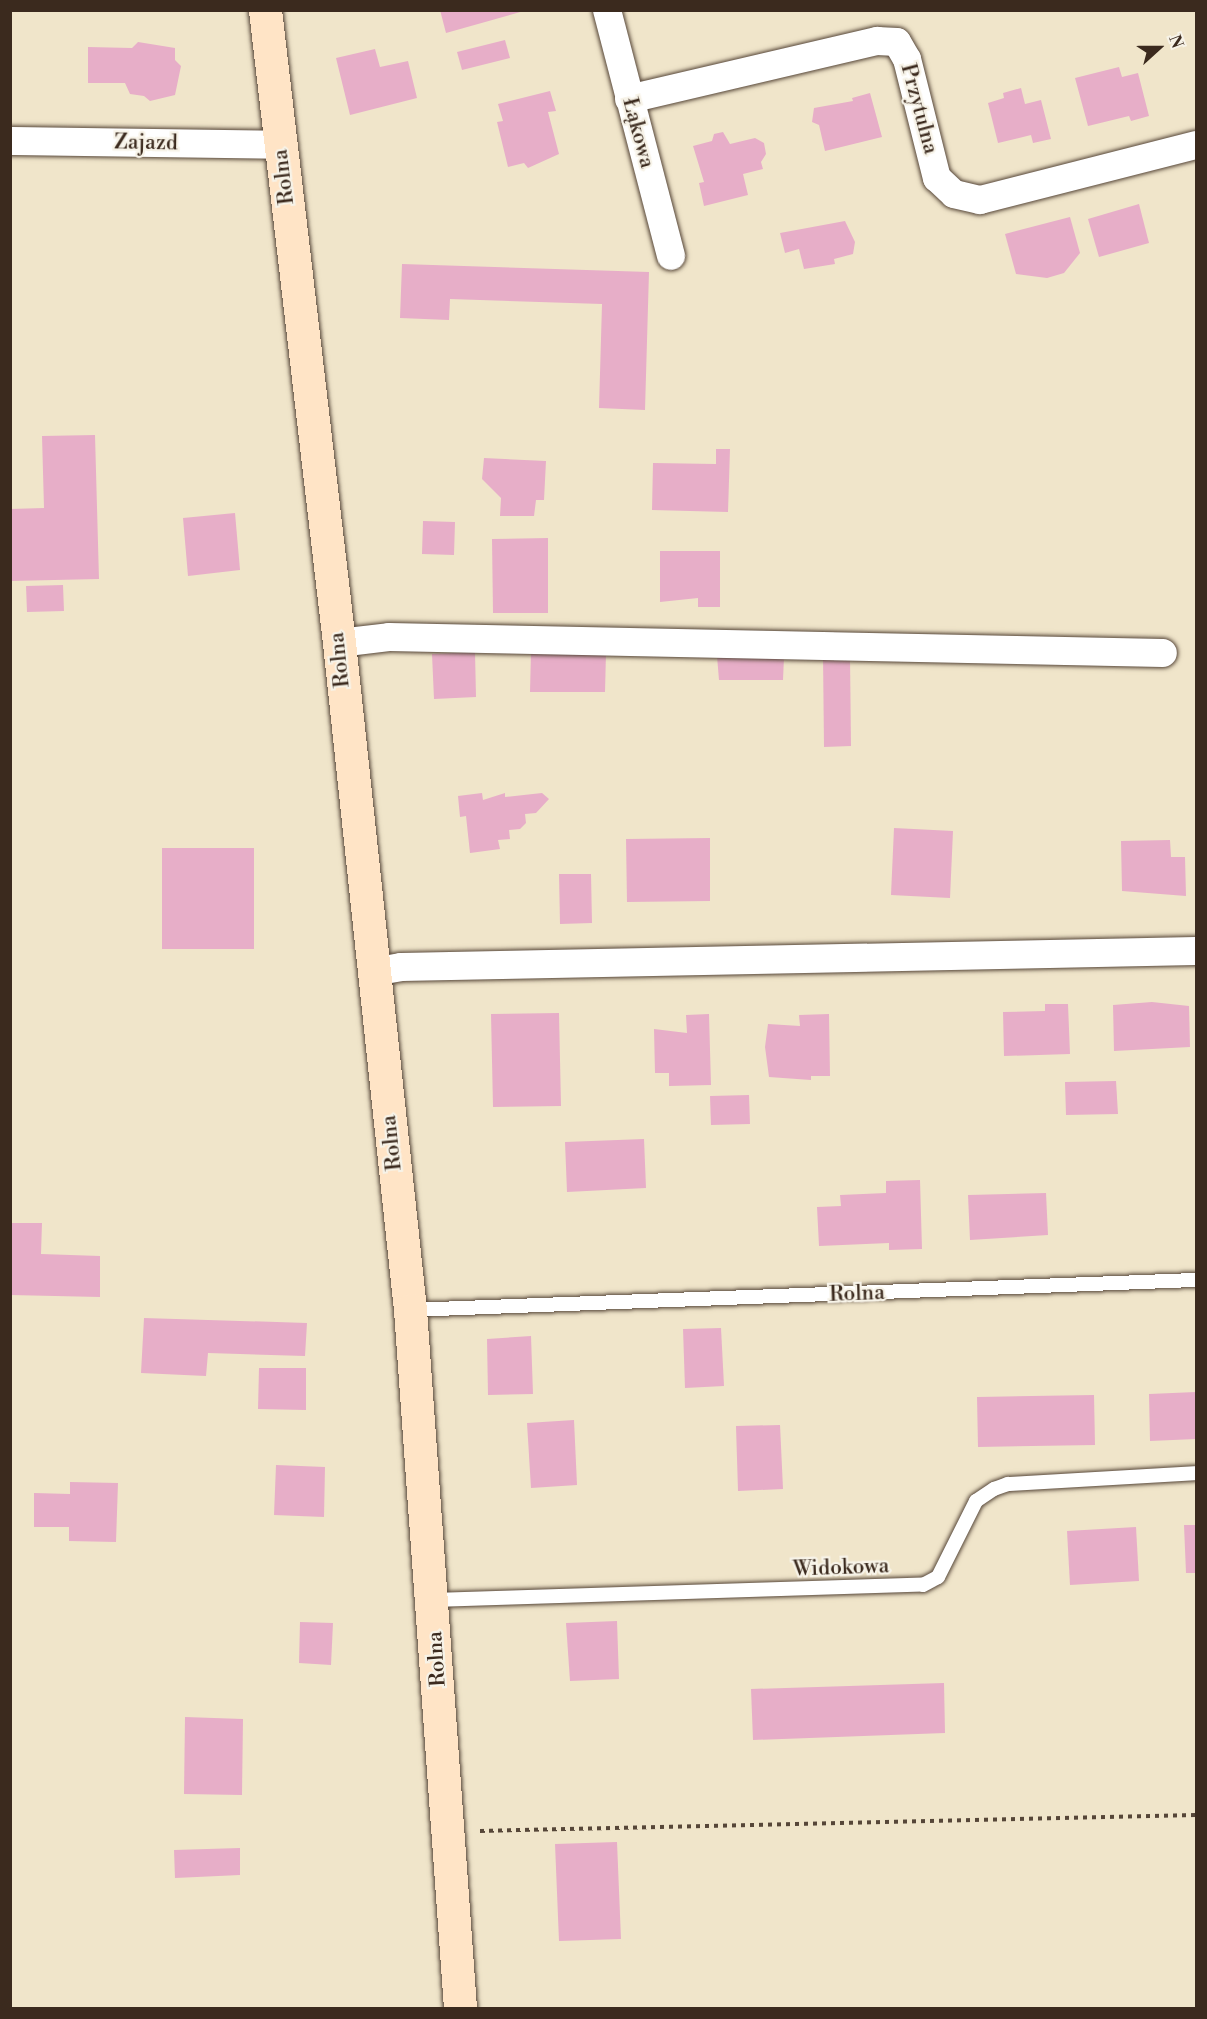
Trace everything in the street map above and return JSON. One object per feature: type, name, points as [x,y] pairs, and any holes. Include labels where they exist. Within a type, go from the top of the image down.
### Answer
[{"type":"street","name":"Rolna","points":[[265,10],[339,643],[410,1310],[433,1600],[460,2008]]},
{"type":"street","name":"Łąkowa","points":[[607,10],[671,256]]},
{"type":"street","name":"Przytulna","points":[[629,99],[877,41],[897,42],[907,58],[937,178],[954,194],[980,200],[1197,145]]},
{"type":"street","name":"Zajazd","points":[[10,141],[280,145]]},
{"type":"street","points":[[339,643],[389,637],[1163,653]]},
{"type":"street","points":[[374,972],[401,967],[1197,951]]},
{"type":"lane","name":"Rolna","points":[[410,1310],[1197,1280]]},
{"type":"lane","name":"Widokowa","points":[[433,1600],[923,1585],[938,1577],[976,1501],[1008,1484],[1197,1473]]},
{"type":"path","points":[[448,1834],[1197,1815]]},
{"type":"building","points":[[440,10],[524,10],[524,11],[446,33]]},
{"type":"building","points":[[505,40],[510,58],[462,70],[457,52]]},
{"type":"building","points":[[138,42],[175,48],[175,60],[181,66],[175,95],[150,101],[144,96],[130,94],[125,83],[88,83],[88,47],[132,48]]},
{"type":"building","points":[[375,49],[380,67],[408,61],[417,98],[350,115],[336,58]]},
{"type":"building","points":[[1119,67],[1122,77],[1138,73],[1149,116],[1131,121],[1129,116],[1088,126],[1075,78]]},
{"type":"building","points":[[1021,88],[1025,104],[1041,100],[1051,139],[1033,143],[1031,135],[998,143],[988,103],[1004,98],[1003,93]]},
{"type":"building","points":[[550,91],[556,111],[548,112],[559,154],[528,168],[524,163],[508,167],[497,122],[503,121],[498,104]]},
{"type":"building","points":[[870,93],[882,137],[825,151],[819,125],[812,122],[814,108],[853,101],[852,98]]},
{"type":"building","points":[[723,132],[730,144],[755,138],[764,143],[766,154],[761,162],[763,169],[743,174],[748,195],[704,206],[699,183],[704,182],[693,146],[712,141],[714,134]]},
{"type":"building","points":[[1139,204],[1149,243],[1099,257],[1088,219]]},
{"type":"building","points":[[1070,217],[1080,253],[1064,273],[1047,278],[1016,274],[1005,234]]},
{"type":"building","points":[[845,221],[855,242],[853,254],[834,259],[835,264],[804,269],[799,249],[785,253],[780,233]]},
{"type":"building","points":[[402,264],[649,272],[645,410],[599,408],[602,304],[450,299],[449,320],[400,318]]},
{"type":"building","points":[[95,435],[99,579],[10,581],[10,509],[44,508],[42,436]]},
{"type":"building","points":[[716,449],[730,449],[728,512],[652,510],[653,463],[716,464]]},
{"type":"building","points":[[484,458],[546,461],[544,500],[536,500],[534,516],[500,516],[501,498],[482,479]]},
{"type":"building","points":[[235,513],[240,570],[188,576],[183,518]]},
{"type":"building","points":[[423,521],[455,522],[454,555],[422,554]]},
{"type":"building","points":[[548,538],[548,613],[493,613],[492,539]]},
{"type":"building","points":[[660,551],[720,551],[720,607],[698,607],[698,598],[660,602]]},
{"type":"building","points":[[63,585],[64,611],[27,612],[26,586]]},
{"type":"building","points":[[475,652],[476,697],[434,699],[432,654]]},
{"type":"building","points":[[531,652],[606,653],[605,692],[530,692]]},
{"type":"building","points":[[717,656],[784,657],[783,680],[719,680]]},
{"type":"building","points":[[823,656],[850,656],[851,746],[824,747]]},
{"type":"building","points":[[482,793],[483,800],[505,793],[505,797],[542,793],[549,799],[536,813],[525,814],[526,823],[520,829],[509,830],[510,839],[498,840],[500,849],[470,853],[466,816],[460,817],[458,796]]},
{"type":"building","points":[[894,828],[953,831],[950,898],[891,895]]},
{"type":"building","points":[[710,838],[710,901],[627,902],[626,839]]},
{"type":"building","points":[[1170,840],[1171,857],[1185,857],[1186,896],[1122,891],[1121,841]]},
{"type":"building","points":[[162,848],[254,848],[254,949],[162,949]]},
{"type":"building","points":[[559,874],[591,874],[592,923],[560,924]]},
{"type":"building","points":[[1152,1002],[1189,1006],[1190,1047],[1114,1051],[1113,1005]]},
{"type":"building","points":[[1045,1004],[1068,1004],[1070,1054],[1004,1056],[1003,1012],[1045,1011]]},
{"type":"building","points":[[559,1013],[561,1106],[493,1107],[491,1014]]},
{"type":"building","points":[[709,1014],[711,1085],[669,1086],[669,1073],[655,1073],[654,1029],[687,1033],[686,1015]]},
{"type":"building","points":[[829,1014],[830,1076],[811,1076],[811,1080],[769,1077],[765,1047],[768,1024],[800,1026],[799,1015]]},
{"type":"building","points":[[1116,1081],[1118,1114],[1066,1115],[1065,1082]]},
{"type":"building","points":[[749,1095],[750,1124],[711,1125],[710,1096]]},
{"type":"building","points":[[644,1139],[646,1188],[567,1192],[565,1142]]},
{"type":"building","points":[[920,1180],[922,1249],[889,1250],[889,1243],[819,1246],[817,1207],[841,1206],[840,1195],[886,1193],[886,1181]]},
{"type":"building","points":[[1046,1193],[1048,1235],[970,1240],[968,1195]]},
{"type":"building","points":[[10,1223],[42,1223],[41,1254],[100,1256],[100,1297],[10,1295]]},
{"type":"building","points":[[144,1318],[307,1323],[305,1356],[208,1353],[206,1376],[141,1373]]},
{"type":"building","points":[[721,1328],[724,1386],[685,1388],[683,1329]]},
{"type":"building","points":[[531,1336],[533,1394],[488,1395],[487,1339]]},
{"type":"building","points":[[259,1368],[306,1368],[306,1410],[258,1409]]},
{"type":"building","points":[[1196,1392],[1196,1439],[1150,1441],[1149,1394]]},
{"type":"building","points":[[1094,1395],[1095,1445],[978,1447],[977,1397]]},
{"type":"building","points":[[574,1420],[577,1485],[531,1488],[527,1423]]},
{"type":"building","points":[[780,1425],[783,1489],[738,1491],[736,1426]]},
{"type":"building","points":[[276,1465],[325,1467],[324,1517],[274,1515]]},
{"type":"building","points":[[70,1482],[118,1483],[116,1542],[69,1541],[69,1527],[34,1527],[34,1493],[70,1494]]},
{"type":"building","points":[[1184,1525],[1196,1525],[1196,1573],[1186,1573]]},
{"type":"building","points":[[1136,1527],[1139,1581],[1070,1585],[1067,1531]]},
{"type":"building","points":[[617,1621],[619,1679],[570,1681],[566,1623]]},
{"type":"building","points":[[300,1622],[333,1623],[331,1665],[299,1663]]},
{"type":"building","points":[[944,1683],[945,1733],[753,1740],[751,1689]]},
{"type":"building","points":[[185,1717],[243,1719],[242,1795],[184,1794]]},
{"type":"building","points":[[617,1842],[621,1939],[559,1941],[555,1844]]},
{"type":"building","points":[[240,1848],[240,1875],[175,1878],[174,1850]]}]
